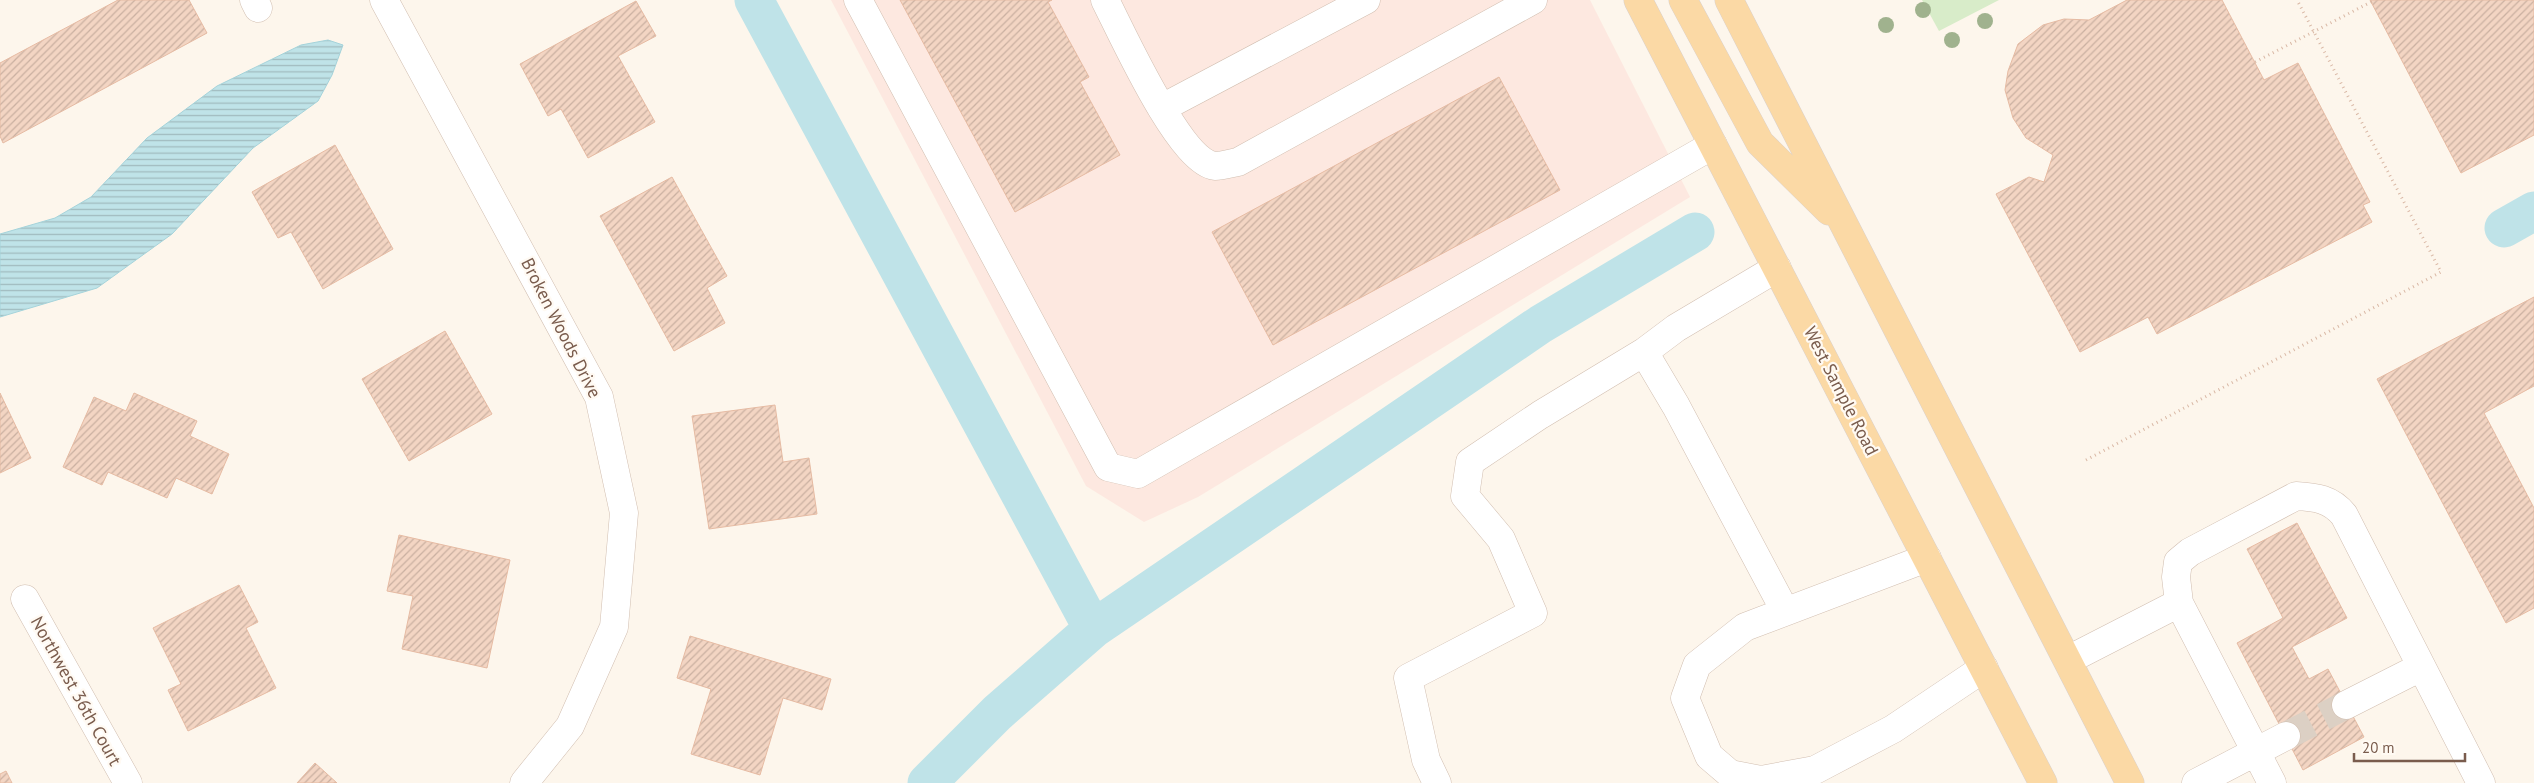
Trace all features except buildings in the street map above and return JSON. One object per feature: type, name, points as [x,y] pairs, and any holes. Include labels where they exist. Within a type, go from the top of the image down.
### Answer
[{"type":"main road","name":"West Sample Road","points":[[1638,0],[2043,783]]},
{"type":"main road","points":[[1683,0],[1760,144],[1846,228]]},
{"type":"main road","points":[[1729,0],[2130,783]]},
{"type":"street","name":"Broken Woods Drive","points":[[384,0],[599,397],[624,513],[614,627],[570,726],[524,783]]},
{"type":"street","points":[[858,0],[1108,467],[1138,474],[1713,144]]},
{"type":"street","points":[[1105,0],[1173,128],[1194,154],[1215,166],[1238,162],[1533,0]]},
{"type":"street","points":[[1162,108],[1366,0]]},
{"type":"street","points":[[1438,783],[1426,760],[1408,678],[1533,613],[1501,539],[1465,496],[1470,462],[1540,415],[1644,352],[1676,328],[1777,268]]},
{"type":"street","points":[[1644,352],[1676,406],[1785,612]]},
{"type":"street","points":[[2272,783],[2179,603],[2176,577],[2178,562],[2190,552],[2296,496],[2316,497],[2335,504],[2344,515],[2481,783]]},
{"type":"street","points":[[1927,558],[1745,626],[1697,665],[1685,698],[1709,756],[1730,774],[1761,780],[1815,770],[1893,729],[1984,668]]},
{"type":"street","name":"Northwest 36th Court","points":[[25,600],[128,783]]},
{"type":"street","points":[[2068,660],[2179,603]]},
{"type":"street","points":[[2346,705],[2421,667]]},
{"type":"street","points":[[2196,783],[2286,736]]},
{"type":"path","points":[[2086,460],[2441,272],[2297,0]]},
{"type":"path","points":[[2255,62],[2376,0]]},
{"type":"shaded area","points":[[831,0],[1590,0],[1690,197],[1198,497],[1144,522],[1086,486]]},
{"type":"green space","points":[[1922,0],[1999,0],[1939,31]]},
{"type":"water","points":[[328,40],[343,45],[332,75],[318,101],[253,148],[172,234],[97,288],[0,317],[0,234],[55,218],[91,197],[147,138],[217,86],[301,45]]},
{"type":"waterway","points":[[754,0],[1093,629]]},
{"type":"waterway","points":[[2504,228],[2534,211]]},
{"type":"waterway","points":[[927,783],[997,713],[1093,629],[1541,324],[1695,232]]},
{"type":"tunnel","points":[[2286,736],[2346,705]]}]
